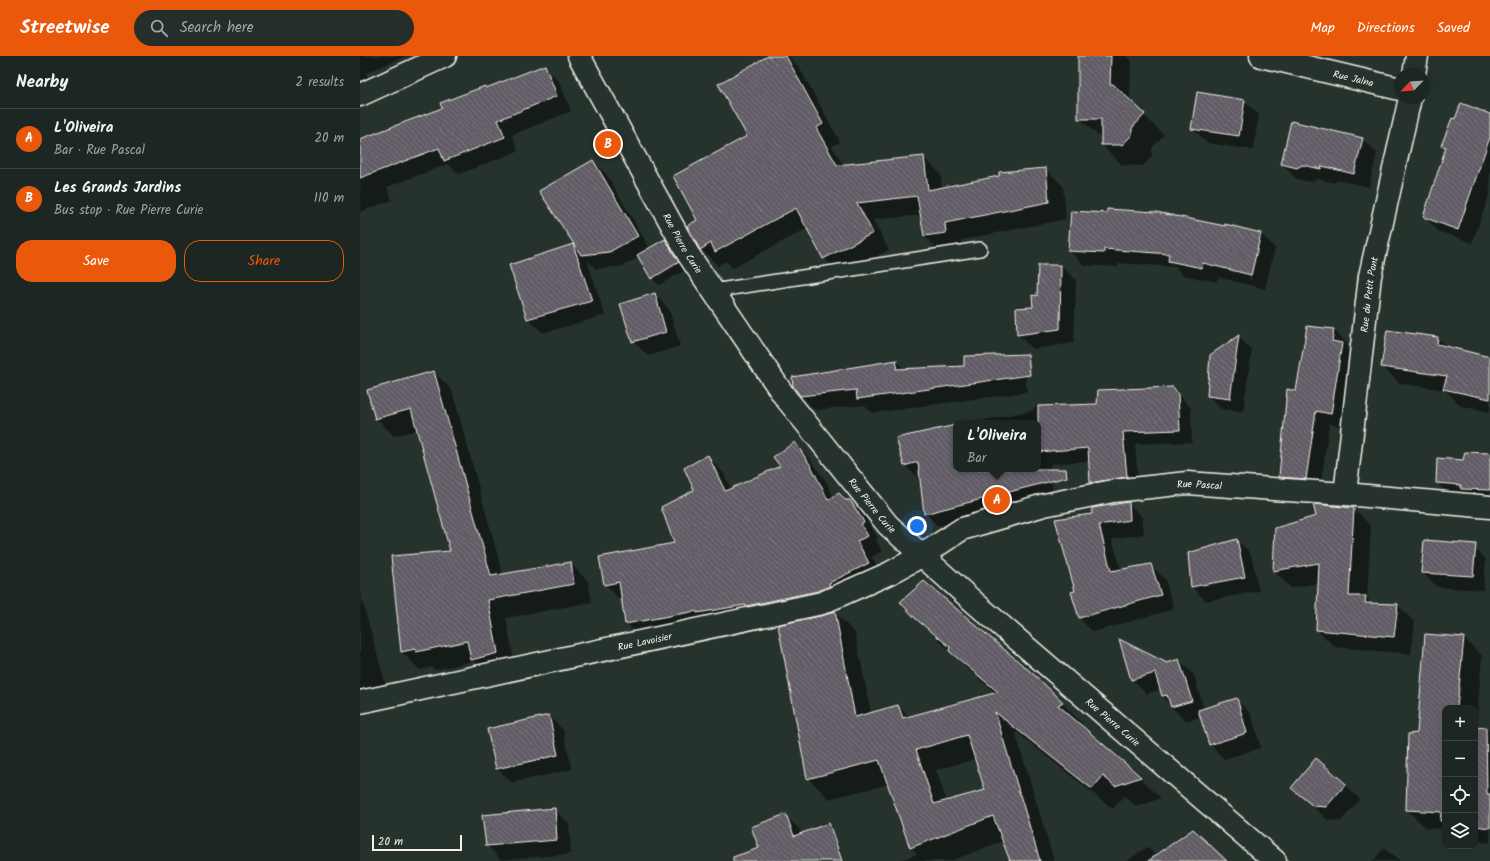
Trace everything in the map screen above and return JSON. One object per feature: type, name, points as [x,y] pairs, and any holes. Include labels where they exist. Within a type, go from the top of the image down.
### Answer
[{"type":"street","points":[[360,95],[445,56]]},
{"type":"street","name":"Rue Pierre Curie","points":[[579,56],[688,254],[785,397],[888,524],[921,556],[1275,861]]},
{"type":"street","name":"Rue Jalna","points":[[1261,56],[1394,88]]},
{"type":"street","points":[[1415,68],[1417,56]]},
{"type":"street","name":"Rue du Petit Pont","points":[[1345,494],[1370,276],[1409,104]]},
{"type":"street","name":"Rue Pascal","points":[[921,556],[962,529],[1044,505],[1113,491],[1187,484],[1345,494],[1490,506]]},
{"type":"street","name":"Rue Lavoisier","points":[[360,702],[822,603],[890,573],[921,556]]},
{"type":"lane","points":[[713,291],[980,249]]},
{"type":"building","points":[[768,56],[786,56],[823,124],[816,128],[837,165],[924,156],[928,190],[999,176],[999,172],[1046,168],[1049,202],[945,223],[946,233],[924,236],[917,196],[857,203],[873,233],[823,259],[796,208],[715,252],[711,243],[700,250],[687,226],[697,220],[673,176],[747,136],[718,84]]},
{"type":"building","points":[[1078,56],[1111,56],[1110,84],[1113,84],[1145,114],[1132,128],[1132,135],[1122,145],[1101,145],[1101,119],[1078,119]]},
{"type":"building","points":[[545,65],[557,96],[498,120],[505,137],[444,161],[439,148],[360,178],[360,139],[442,108],[440,103],[485,86],[486,88]]},
{"type":"building","points":[[1197,92],[1245,100],[1239,136],[1191,129]]},
{"type":"building","points":[[1461,103],[1490,114],[1490,137],[1458,230],[1423,217],[1446,147],[1441,146],[1452,118],[1455,119]]},
{"type":"building","points":[[1291,121],[1363,138],[1354,174],[1322,166],[1321,169],[1302,165],[1297,168],[1281,164]]},
{"type":"building","points":[[593,160],[638,236],[609,252],[581,255],[539,191]]},
{"type":"building","points":[[1107,209],[1156,212],[1225,226],[1225,224],[1261,233],[1251,275],[1203,263],[1202,268],[1168,261],[1169,254],[1104,249],[1104,253],[1068,251],[1071,211],[1107,213]]},
{"type":"building","points":[[665,239],[679,262],[651,279],[637,255]]},
{"type":"building","points":[[573,244],[592,301],[527,319],[509,265]]},
{"type":"building","points":[[1038,265],[1061,265],[1060,329],[1017,335],[1016,308],[1033,307],[1032,295],[1037,296]]},
{"type":"building","points":[[655,293],[666,332],[632,342],[620,304]]},
{"type":"building","points":[[1307,326],[1334,329],[1332,341],[1342,343],[1331,414],[1316,411],[1306,479],[1279,477],[1287,389],[1296,391]]},
{"type":"building","points":[[1387,330],[1438,337],[1437,344],[1490,357],[1490,399],[1443,389],[1447,376],[1381,367]]},
{"type":"building","points":[[1239,335],[1230,399],[1207,396],[1210,355]]},
{"type":"building","points":[[1028,354],[1030,375],[857,399],[856,390],[800,396],[793,386],[792,377],[897,360],[896,369],[964,366],[964,356]]},
{"type":"building","points":[[434,371],[491,576],[571,562],[574,584],[488,600],[498,653],[471,660],[467,641],[416,652],[415,649],[401,652],[391,556],[450,551],[411,409],[375,419],[367,390]]},
{"type":"building","points":[[1173,387],[1178,394],[1180,430],[1123,432],[1127,477],[1090,483],[1088,448],[1041,452],[1041,420],[1038,420],[1038,406],[1097,404],[1098,390]]},
{"type":"building","points":[[953,426],[953,472],[1041,472],[1041,469],[1066,469],[1067,477],[924,514],[918,462],[904,466],[896,438]]},
{"type":"building","points":[[795,442],[811,466],[828,500],[839,493],[845,500],[850,500],[864,522],[861,524],[868,536],[857,541],[869,563],[829,583],[830,586],[818,591],[746,606],[697,613],[696,611],[625,624],[619,582],[604,585],[599,557],[674,543],[661,507],[694,490],[684,468],[708,455],[725,491],[780,466],[773,457]]},
{"type":"building","points":[[1465,452],[1490,453],[1490,490],[1461,489],[1461,485],[1436,483],[1437,458],[1463,460]]},
{"type":"building","points":[[1129,502],[1130,520],[1099,525],[1111,571],[1151,564],[1161,595],[1079,618],[1071,592],[1075,591],[1055,519],[1092,514],[1092,508]]},
{"type":"building","points":[[1313,504],[1354,508],[1349,596],[1366,596],[1365,603],[1398,604],[1394,637],[1316,630],[1319,563],[1273,571],[1275,528],[1316,516]]},
{"type":"building","points":[[1237,539],[1245,577],[1191,587],[1188,553]]},
{"type":"building","points":[[1424,540],[1476,544],[1473,576],[1421,573]]},
{"type":"building","points":[[924,581],[1039,679],[1063,702],[1058,705],[1141,777],[1115,786],[1103,776],[1092,789],[995,712],[1040,861],[1010,861],[993,816],[910,848],[879,760],[807,779],[778,625],[825,615],[835,611],[855,717],[898,705],[903,718],[998,692],[949,651],[950,647],[916,619],[900,602]],"holes":[[[967,735],[985,790],[934,804],[916,750]]]},
{"type":"building","points":[[1425,634],[1464,637],[1457,705],[1442,705],[1442,821],[1440,821],[1441,812],[1406,810],[1408,734],[1417,733]]},
{"type":"building","points":[[1119,639],[1167,663],[1179,659],[1192,701],[1171,707],[1167,695],[1162,696],[1155,673],[1131,680]]},
{"type":"building","points":[[1237,698],[1247,733],[1209,745],[1198,710]]},
{"type":"building","points":[[549,715],[558,755],[496,769],[487,729]]},
{"type":"building","points":[[1486,727],[1487,794],[1490,794],[1490,828],[1478,826],[1478,728]]},
{"type":"building","points":[[1316,758],[1346,784],[1326,807],[1313,806],[1291,788]]},
{"type":"building","points":[[555,808],[557,840],[486,846],[482,815]]},
{"type":"building","points":[[786,814],[794,836],[829,823],[842,861],[733,861],[733,857],[759,848],[751,827]]},
{"type":"building","points":[[1193,829],[1227,861],[1148,861]]},
{"type":"place","name":"Les Grands Jardins","points":[[608,144]]},
{"type":"place","name":"L'Oliveira","points":[[997,500]]}]
